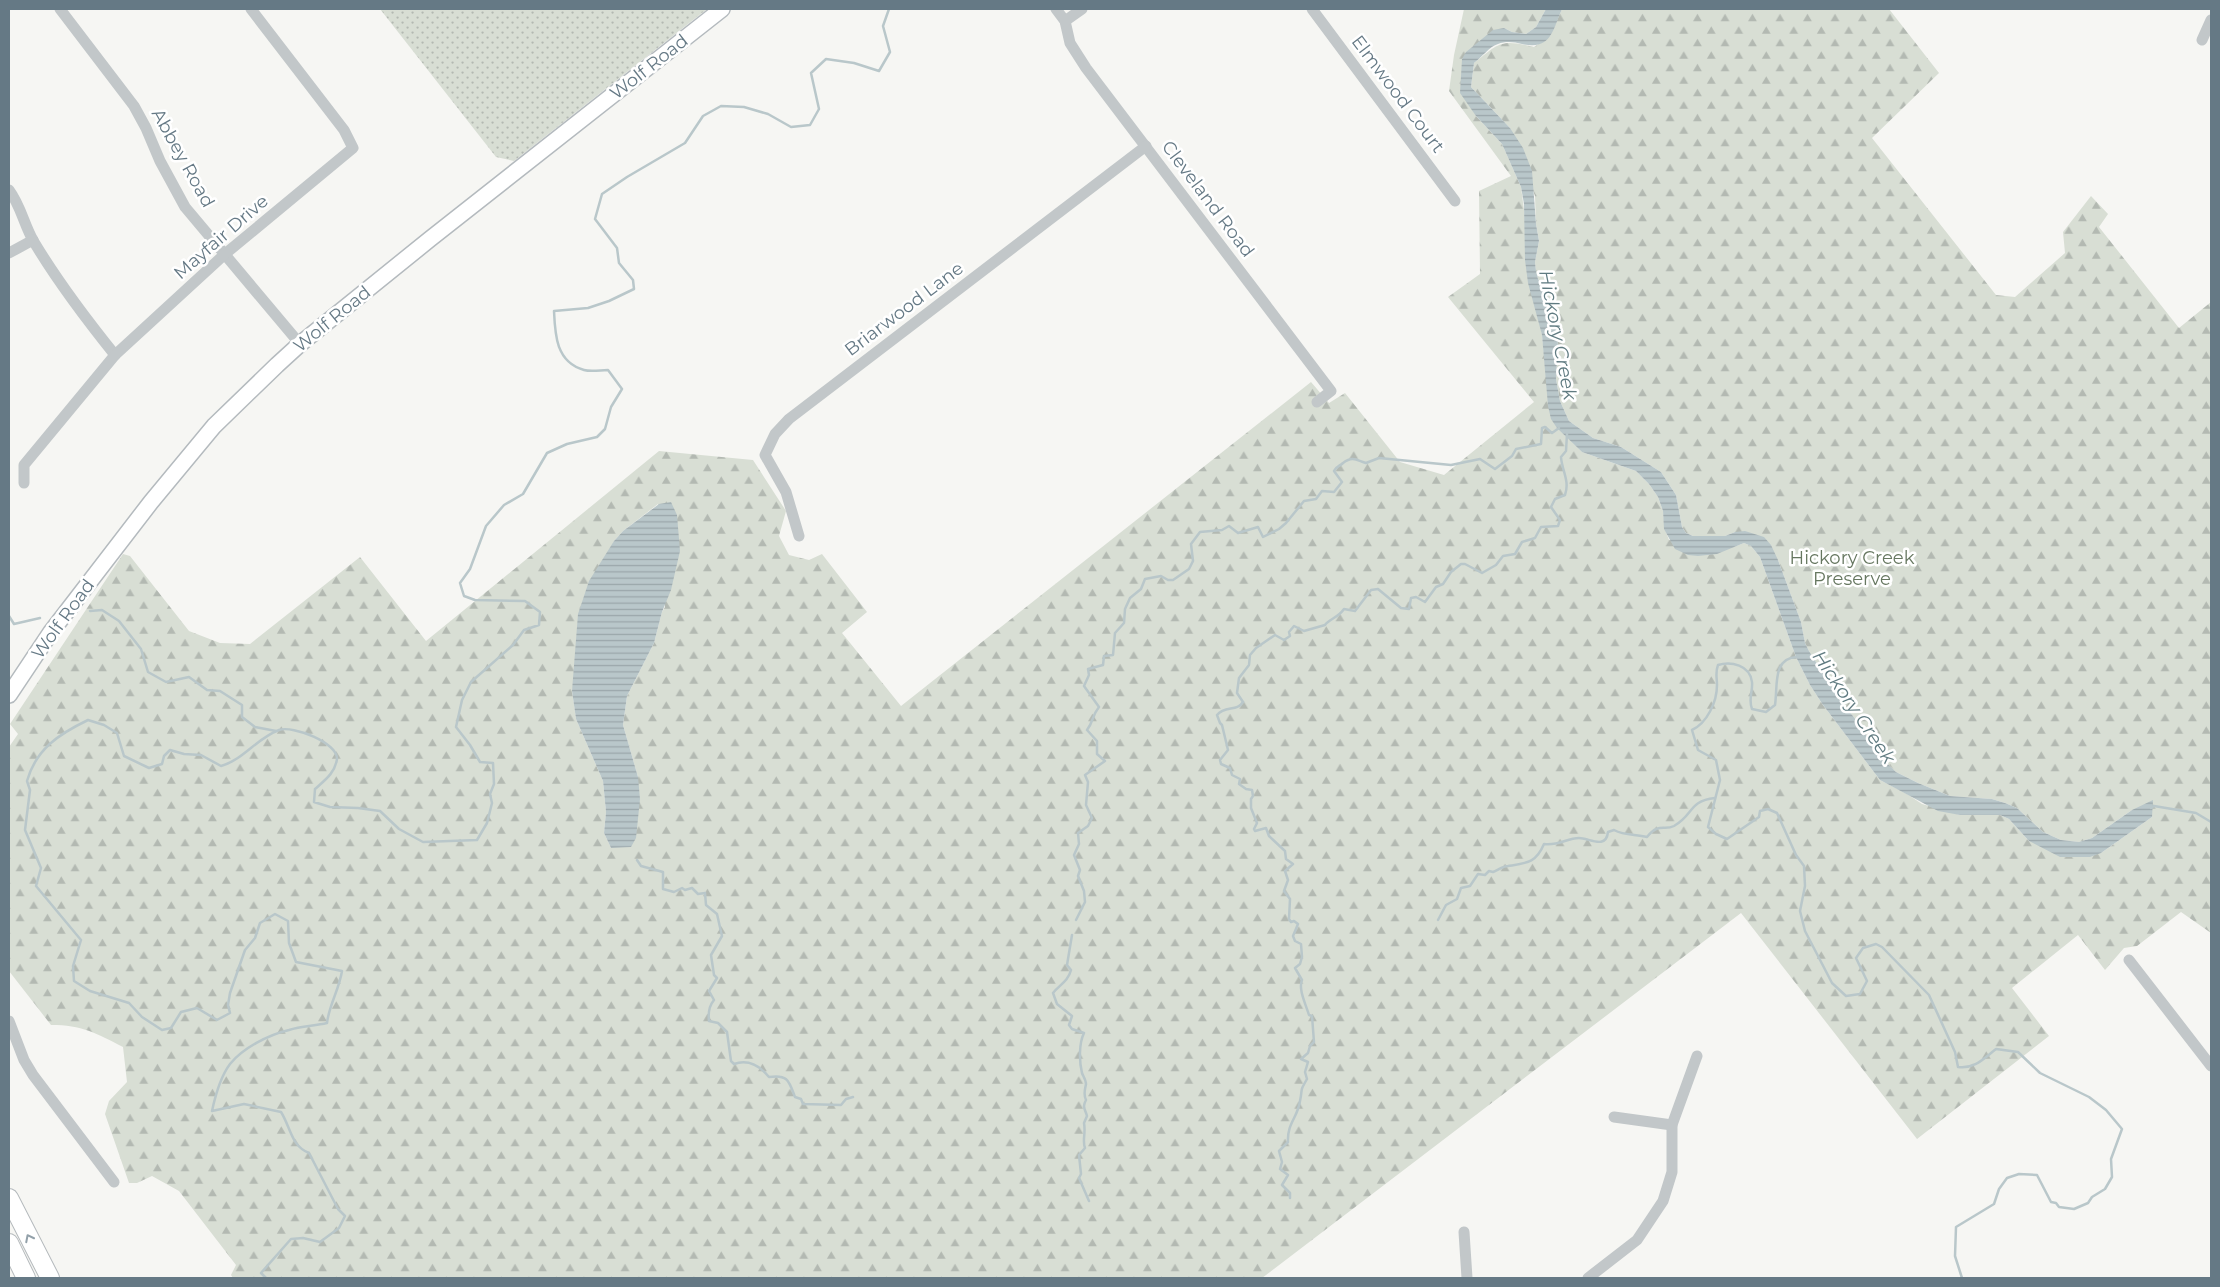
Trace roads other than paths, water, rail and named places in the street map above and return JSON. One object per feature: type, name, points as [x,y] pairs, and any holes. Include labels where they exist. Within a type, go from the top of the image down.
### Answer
[{"type":"main road","name":"Wolf Road","points":[[9,695],[51,632],[151,502],[214,426],[300,344],[722,9]]},
{"type":"main road","points":[[9,1198],[50,1278]]},
{"type":"main road","points":[[9,1244],[26,1278]]},
{"type":"street","name":"Abbey Road","points":[[60,9],[134,106],[160,161],[186,206],[300,344]]},
{"type":"street","name":"Mayfair Drive","points":[[24,484],[24,465],[115,355],[225,254],[353,148],[344,130],[251,9]]},
{"type":"street","name":"Cleveland Road","points":[[1056,9],[1065,21],[1070,43],[1086,68],[1331,391],[1317,402]]},
{"type":"street","points":[[1065,21],[1082,9]]},
{"type":"street","name":"Elmwood Court","points":[[1312,9],[1455,201]]},
{"type":"street","points":[[2202,40],[2211,20]]},
{"type":"street","name":"Briarwood Lane","points":[[800,536],[786,492],[766,455],[776,434],[788,419],[1146,146]]},
{"type":"street","points":[[9,190],[16,200],[33,240],[70,299],[115,355]]},
{"type":"street","points":[[9,253],[33,240]]},
{"type":"street","points":[[2129,960],[2211,1066]]},
{"type":"street","points":[[9,1021],[24,1060],[33,1075],[114,1182]]},
{"type":"street","points":[[1588,1278],[1637,1240],[1664,1201],[1672,1172],[1672,1125],[1697,1056]]},
{"type":"street","points":[[1614,1117],[1672,1125]]},
{"type":"street","points":[[1464,1232],[1468,1278]]},
{"type":"waterway","points":[[266,1278],[261,1273],[291,1239],[303,1238],[320,1242],[339,1228],[345,1216],[338,1209],[309,1153],[298,1146],[281,1112],[244,1104],[212,1111],[213,1105],[224,1074],[235,1058],[256,1043],[281,1032],[327,1023],[342,971],[296,962],[289,943],[288,921],[275,914],[260,923],[255,938],[245,950],[230,993],[228,1005],[230,1013],[217,1020],[197,1008],[181,1012],[171,1028],[162,1030],[142,1017],[129,1003],[90,991],[74,981],[73,966],[81,940],[36,886],[41,868],[25,830],[30,790],[27,781],[31,770],[36,760],[50,744],[58,737],[88,720],[104,725],[117,733],[124,756],[149,768],[162,764],[164,756],[170,750],[184,754],[201,755],[221,766],[236,759],[264,738],[279,730],[294,730],[323,741],[335,753],[337,759],[329,776],[315,789],[314,802],[330,807],[380,811],[399,829],[423,842],[477,840],[487,823],[492,803],[490,794],[494,784],[493,763],[480,762],[456,727],[462,700],[471,682],[513,645],[524,630],[539,625],[540,612],[525,601],[475,600],[464,596],[460,583],[470,569],[486,526],[504,505],[523,494],[547,453],[567,444],[597,437],[605,429],[611,407],[622,389],[608,370],[584,370],[568,361],[559,347],[555,329],[554,311],[588,308],[609,301],[634,289],[633,280],[619,263],[617,248],[595,219],[602,194],[685,143],[703,116],[721,106],[744,107],[768,114],[791,127],[810,125],[819,109],[811,73],[826,59],[854,63],[879,71],[890,52],[883,26],[889,9]]},
{"type":"waterway","points":[[1076,920],[1085,902],[1084,891],[1078,876],[1080,870],[1074,855],[1079,844],[1078,833],[1088,826],[1092,818],[1086,805],[1088,782],[1085,775],[1105,761],[1097,754],[1097,741],[1087,730],[1099,707],[1084,686],[1089,675],[1088,669],[1103,665],[1104,656],[1113,655],[1115,633],[1124,623],[1125,609],[1130,598],[1141,589],[1145,579],[1161,576],[1168,580],[1173,580],[1189,569],[1193,561],[1191,544],[1200,532],[1222,530],[1229,526],[1238,533],[1258,527],[1263,537],[1279,529],[1304,501],[1316,499],[1322,491],[1334,492],[1342,482],[1334,471],[1346,461],[1354,459],[1366,463],[1379,458],[1451,465],[1480,459],[1495,469],[1512,456],[1516,449],[1541,444],[1542,428],[1545,427],[1552,433],[1559,428]]},
{"type":"waterway","points":[[1290,1198],[1290,1193],[1282,1185],[1288,1175],[1280,1169],[1282,1162],[1279,1151],[1288,1142],[1289,1130],[1299,1107],[1302,1088],[1307,1079],[1305,1072],[1308,1062],[1301,1059],[1308,1053],[1310,1046],[1314,1042],[1312,1016],[1309,1015],[1303,997],[1302,980],[1295,968],[1300,964],[1302,957],[1301,944],[1295,941],[1293,936],[1298,924],[1294,921],[1291,922],[1289,919],[1290,899],[1284,891],[1288,880],[1285,871],[1293,864],[1286,859],[1285,851],[1269,836],[1266,828],[1255,831],[1257,823],[1251,808],[1252,790],[1246,789],[1239,784],[1240,779],[1232,775],[1230,768],[1221,764],[1220,760],[1228,750],[1222,725],[1217,715],[1224,710],[1238,707],[1243,702],[1237,693],[1239,678],[1249,665],[1250,655],[1256,648],[1275,635],[1284,640],[1290,636],[1289,632],[1294,626],[1304,631],[1325,625],[1344,609],[1355,611],[1371,590],[1378,589],[1401,608],[1409,609],[1411,598],[1416,597],[1425,602],[1436,587],[1443,584],[1451,572],[1461,564],[1465,564],[1482,573],[1496,565],[1503,556],[1515,554],[1522,542],[1535,538],[1541,527],[1558,526],[1560,520],[1551,507],[1555,499],[1565,495],[1567,485],[1561,457],[1566,451],[1567,434]]},
{"type":"waterway","points":[[90,611],[102,610],[119,621],[141,649],[148,672],[166,682],[189,677],[207,690],[220,691],[242,705],[242,717],[255,727],[276,731]]},
{"type":"waterway","points":[[9,616],[14,624],[40,618]]},
{"type":"waterway","points":[[1797,657],[1783,662],[1778,674],[1775,705],[1766,712],[1752,709],[1750,702],[1752,682],[1744,668],[1734,664],[1718,665],[1716,673],[1717,692],[1713,705],[1707,717],[1692,730],[1698,750],[1716,760],[1720,780],[1708,827],[1716,834],[1727,839],[1759,817],[1760,811],[1768,809],[1777,813],[1796,855],[1804,866],[1805,886],[1800,911],[1805,931],[1832,983],[1846,996],[1860,994],[1867,981],[1856,958],[1863,948],[1876,944],[1882,947],[1929,995],[1955,1052],[1958,1067],[1974,1065],[1996,1049],[2018,1052],[2040,1073],[2089,1097],[2106,1110],[2122,1129],[2111,1159],[2112,1177],[2105,1189],[2092,1197],[2088,1203],[2074,1209],[2059,1207],[2056,1203],[2051,1202],[2037,1175],[2019,1174],[2007,1178],[1999,1189],[1994,1204],[1956,1227],[1955,1256],[1962,1278]]},
{"type":"waterway","points":[[1438,920],[1446,905],[1457,899],[1461,888],[1470,886],[1478,874],[1485,875],[1489,871],[1493,872],[1504,867],[1530,861],[1538,855],[1544,844],[1554,844],[1579,838],[1601,842],[1607,837],[1608,832],[1614,830],[1647,837],[1658,828],[1674,826],[1700,802],[1715,798]]},
{"type":"waterway","name":"Hickory Creek","points":[[2151,808],[2154,806],[2196,813],[2211,822]]},
{"type":"waterway","points":[[637,860],[641,866],[663,872],[663,889],[674,892],[682,888],[685,890],[692,888],[698,894],[705,893],[706,905],[717,914],[722,936],[711,955],[714,975],[717,978],[709,991],[714,1000],[709,1010],[709,1021],[718,1023],[727,1032],[731,1061],[734,1064],[744,1062],[753,1064],[769,1077],[784,1078],[789,1083],[795,1097],[801,1099],[803,1104],[841,1105],[846,1099],[853,1097]]},
{"type":"waterway","points":[[1072,935],[1067,965],[1071,970],[1070,974],[1053,993],[1057,1004],[1072,1016],[1069,1025],[1072,1029],[1084,1033],[1080,1047],[1080,1058],[1082,1073],[1086,1083],[1084,1106],[1087,1116],[1084,1123],[1085,1148],[1079,1155],[1081,1174],[1079,1178],[1089,1201]]},
{"type":"park label","name":"Hickory Creek Preserve","points":[[1852,568]]}]
